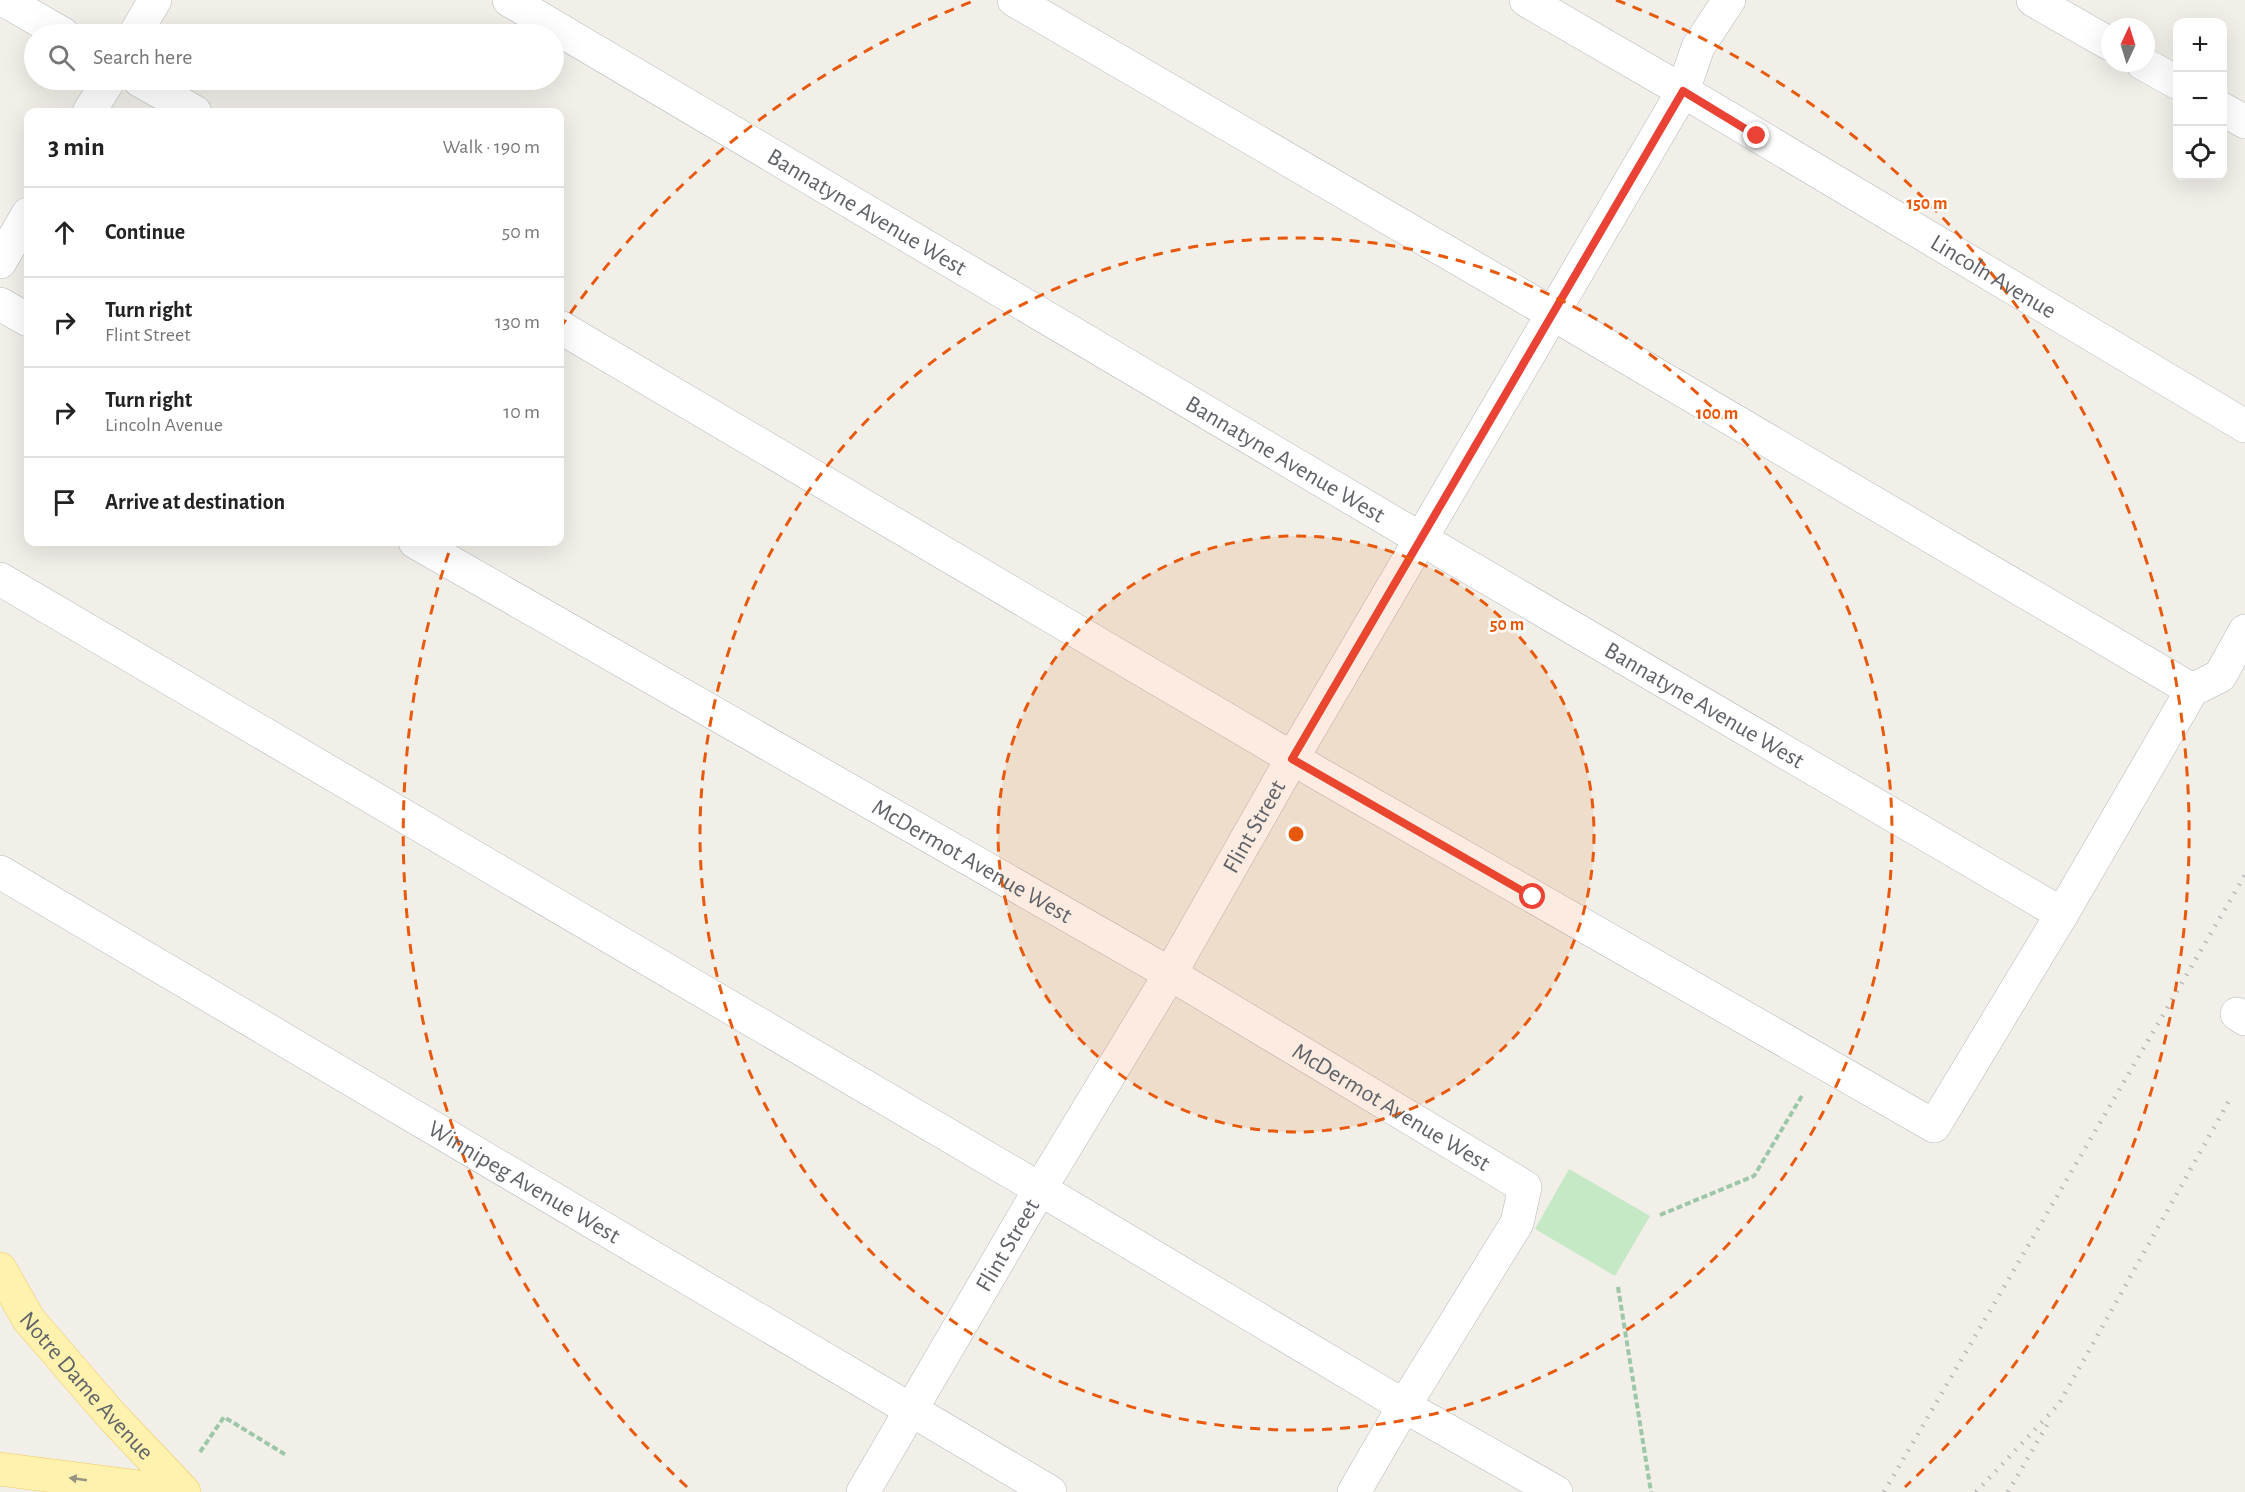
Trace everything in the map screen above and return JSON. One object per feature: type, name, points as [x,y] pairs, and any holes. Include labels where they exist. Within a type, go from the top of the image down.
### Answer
[{"type":"main road","name":"Notre Dame Avenue","points":[[0,1269],[29,1320],[111,1415],[184,1492]]},
{"type":"main road","points":[[13,1470],[178,1492]]},
{"type":"street","points":[[4,0],[46,24]]},
{"type":"street","points":[[141,24],[155,0]]},
{"type":"street","name":"Bannatyne Avenue West","points":[[510,0],[551,24]]},
{"type":"street","points":[[1014,0],[2192,690]]},
{"type":"street","name":"Lincoln Avenue","points":[[1526,0],[2245,426]]},
{"type":"street","name":"Flint Street","points":[[863,1492],[1040,1189],[1170,974],[1292,759],[1683,91],[1698,48],[1729,0]]},
{"type":"street","points":[[2033,0],[2101,39]]},
{"type":"street","name":"Bannatyne Avenue West","points":[[564,32],[1421,539],[2062,914]]},
{"type":"street","points":[[2155,70],[2173,80]]},
{"type":"street","points":[[92,108],[103,90]]},
{"type":"street","points":[[156,90],[188,108]]},
{"type":"street","points":[[2227,111],[2245,122]]},
{"type":"street","points":[[0,262],[24,221]]},
{"type":"street","points":[[0,304],[24,318]]},
{"type":"street","points":[[564,329],[1292,759],[1934,1126],[2062,914],[2192,690],[2220,676],[2245,631]]},
{"type":"street","name":"McDermot Avenue West","points":[[422,546],[1170,974],[1525,1187],[1517,1224],[1404,1406]]},
{"type":"street","points":[[0,579],[1040,1189],[1404,1406],[1556,1492]]},
{"type":"street","name":"Winnipeg Avenue West","points":[[0,872],[1050,1492]]},
{"type":"street","points":[[1354,1492],[1404,1406]]},
{"type":"path","points":[[1660,1215],[1755,1176],[1822,1062]]},
{"type":"path","points":[[1618,1287],[1651,1492]]},
{"type":"path","points":[[200,1452],[224,1417],[286,1455]]},
{"type":"green space","points":[[1569,1169],[1650,1216],[1615,1276],[1535,1229]]},
{"type":"railway","points":[[1884,1492],[2245,875]]},
{"type":"railway","points":[[1976,1492],[2059,1404],[2230,1099]]},
{"type":"railway","points":[[2008,1492],[2047,1425]]},
{"type":"route","points":[[1533,897],[1292,759],[1683,91],[1757,136]]}]
